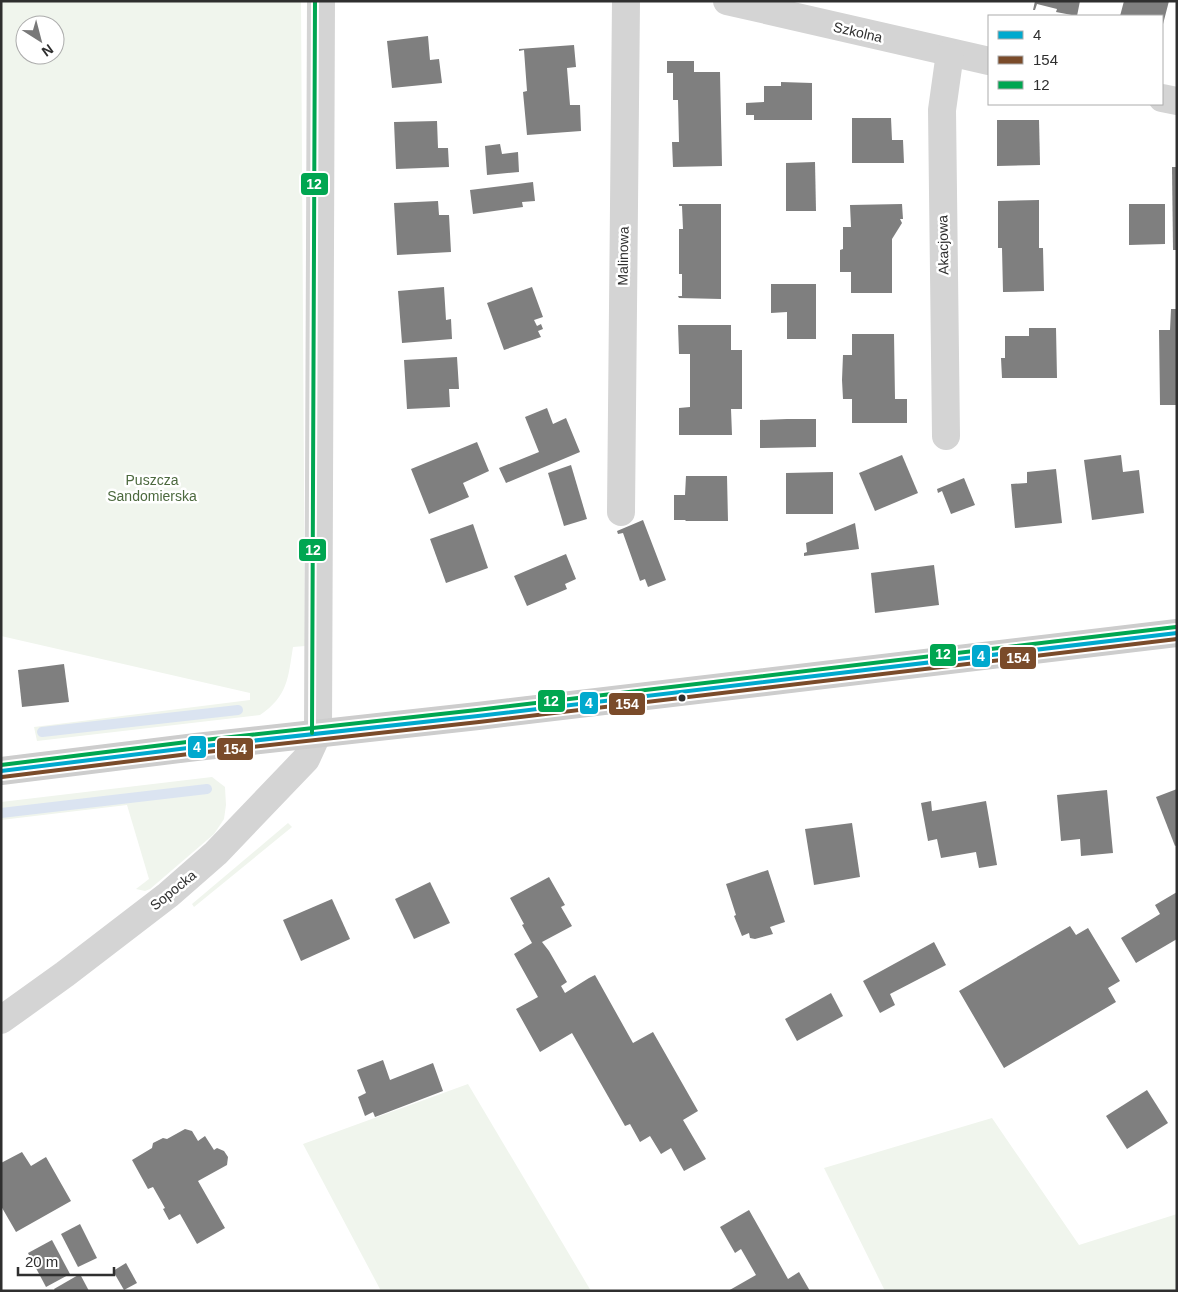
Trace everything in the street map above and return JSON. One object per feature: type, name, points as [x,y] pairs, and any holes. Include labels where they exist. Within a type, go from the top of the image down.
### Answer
[{"type":"main road","points":[[1,771],[1177,633]]},
{"type":"street","points":[[318,734],[321,1]]},
{"type":"street","name":"Malinowa","points":[[621,512],[626,1]]},
{"type":"street","name":"Szkolna","points":[[727,1],[988,61]]},
{"type":"street","name":"Akacjowa","points":[[946,436],[942,110],[950,53]]},
{"type":"street","points":[[1163,98],[1177,101]]},
{"type":"street","name":"Sopocka","points":[[1,1020],[65,974],[160,901],[216,854],[306,758],[318,734]]},
{"type":"green space","name":"Puszcza Sandomierska","points":[[1,1],[301,1],[305,646],[293,647],[285,686],[276,701],[260,715],[37,741],[34,727],[250,700],[250,693],[1,636]]},
{"type":"green space","points":[[212,777],[225,787],[226,805],[224,819],[214,834],[150,889],[145,891],[136,889],[149,879],[127,805],[1,820],[1,802]]},
{"type":"green space","points":[[288,823],[292,827],[194,907],[192,904]]},
{"type":"green space","points":[[468,1084],[591,1291],[381,1291],[303,1144]]},
{"type":"green space","points":[[992,1118],[1079,1245],[1177,1214],[1177,1291],[885,1291],[824,1168]]},
{"type":"building","points":[[1035,1],[1080,1],[1077,15],[1056,12],[1057,9],[1037,4],[1035,10],[1033,10]]},
{"type":"building","points":[[1124,1],[1169,1],[1163,24],[1163,15],[1120,15]]},
{"type":"building","points":[[428,36],[430,60],[439,59],[442,83],[392,88],[387,41]]},
{"type":"building","points":[[574,45],[576,67],[567,68],[570,105],[580,105],[581,131],[527,135],[523,92],[527,91],[524,50],[519,51],[519,49]]},
{"type":"building","points":[[667,61],[694,61],[694,72],[720,72],[722,166],[673,167],[672,142],[679,142],[678,100],[673,100],[673,73],[667,73]]},
{"type":"building","points":[[781,82],[812,83],[812,120],[754,120],[754,115],[746,115],[746,103],[764,102],[764,86],[781,86]]},
{"type":"building","points":[[852,118],[891,118],[892,140],[903,140],[904,163],[852,163]]},
{"type":"building","points":[[997,120],[1039,120],[1040,165],[997,166]]},
{"type":"building","points":[[437,121],[438,148],[448,148],[449,167],[396,169],[394,122]]},
{"type":"building","points":[[500,144],[502,154],[518,152],[519,172],[487,175],[485,146]]},
{"type":"building","points":[[815,162],[816,211],[786,211],[786,163]]},
{"type":"building","points":[[1172,167],[1177,167],[1177,250],[1173,250]]},
{"type":"building","points":[[533,182],[535,201],[522,202],[523,207],[473,214],[470,190]]},
{"type":"building","points":[[1039,200],[1039,248],[1043,248],[1044,291],[1003,292],[1002,248],[998,248],[998,201]]},
{"type":"building","points":[[438,201],[439,215],[449,215],[451,252],[397,255],[394,203]]},
{"type":"building","points":[[679,204],[721,204],[721,299],[679,298],[678,296],[682,296],[682,274],[679,274],[679,229],[683,229],[682,206],[679,206]]},
{"type":"building","points":[[902,204],[903,219],[900,219],[902,223],[892,239],[892,293],[851,293],[851,272],[840,272],[843,227],[851,227],[850,205]]},
{"type":"building","points":[[1129,204],[1165,204],[1165,244],[1129,245]]},
{"type":"building","points":[[771,284],[816,284],[816,339],[787,339],[787,312],[771,313]]},
{"type":"building","points":[[444,287],[446,320],[451,319],[452,339],[402,343],[398,291]]},
{"type":"building","points":[[532,287],[543,317],[534,320],[537,326],[541,324],[543,329],[538,331],[541,337],[504,350],[487,303]]},
{"type":"building","points":[[1171,309],[1177,309],[1177,405],[1160,405],[1159,330],[1170,330]]},
{"type":"building","points":[[678,325],[731,325],[731,350],[742,350],[742,409],[731,409],[732,435],[679,435],[679,408],[690,407],[690,354],[679,354]]},
{"type":"building","points":[[1029,328],[1056,328],[1057,378],[1002,378],[1001,358],[1005,358],[1005,336],[1029,336]]},
{"type":"building","points":[[852,334],[894,334],[895,399],[907,399],[907,423],[852,423],[852,399],[843,399],[842,380],[843,355],[852,355]]},
{"type":"building","points":[[457,357],[459,389],[449,389],[450,407],[407,409],[404,360]]},
{"type":"building","points":[[547,408],[553,424],[566,418],[580,452],[506,483],[499,468],[539,452],[525,417]]},
{"type":"building","points":[[816,419],[816,447],[760,448],[760,420]]},
{"type":"building","points":[[477,442],[489,471],[463,483],[469,497],[429,514],[411,469]]},
{"type":"building","points":[[902,455],[918,493],[875,511],[859,473]]},
{"type":"building","points":[[1121,455],[1123,472],[1139,470],[1144,513],[1092,520],[1084,460]]},
{"type":"building","points":[[571,465],[587,519],[564,526],[548,473]]},
{"type":"building","points":[[1056,469],[1062,523],[1015,528],[1011,484],[1027,483],[1027,472]]},
{"type":"building","points":[[833,472],[833,514],[786,514],[786,473]]},
{"type":"building","points":[[686,476],[727,476],[728,521],[674,520],[674,495],[685,495]]},
{"type":"building","points":[[964,478],[975,505],[951,514],[942,491],[938,493],[937,489]]},
{"type":"building","points":[[643,520],[666,580],[648,587],[645,579],[640,581],[623,533],[618,534],[617,531]]},
{"type":"building","points":[[855,523],[859,549],[804,556],[804,553],[807,552],[806,543]]},
{"type":"building","points":[[473,524],[488,568],[446,583],[430,539]]},
{"type":"building","points":[[566,554],[576,579],[565,584],[567,589],[527,606],[514,576]]},
{"type":"building","points":[[934,565],[939,605],[875,613],[871,573]]},
{"type":"building","points":[[64,664],[69,702],[22,707],[18,670]]},
{"type":"building","points":[[1177,789],[1177,845],[1175,846],[1156,797]]},
{"type":"building","points":[[1107,790],[1113,853],[1081,856],[1080,839],[1061,841],[1057,795]]},
{"type":"building","points":[[931,801],[932,811],[986,801],[997,865],[979,868],[976,852],[941,858],[937,839],[928,841],[921,803]]},
{"type":"building","points":[[852,823],[860,877],[814,885],[805,829]]},
{"type":"building","points":[[768,870],[785,922],[770,927],[773,934],[755,939],[750,938],[749,933],[742,936],[734,916],[736,915],[726,884]]},
{"type":"building","points":[[549,877],[565,905],[561,907],[572,926],[542,942],[567,982],[561,986],[565,993],[595,975],[633,1043],[653,1032],[698,1111],[683,1120],[706,1159],[684,1171],[671,1148],[661,1154],[650,1136],[640,1142],[630,1124],[625,1126],[572,1033],[540,1052],[516,1009],[538,997],[514,954],[532,943],[510,898]]},
{"type":"building","points":[[430,882],[450,923],[414,939],[395,899]]},
{"type":"building","points":[[1177,892],[1177,939],[1136,963],[1121,938],[1160,914],[1155,905]]},
{"type":"building","points":[[332,899],[350,939],[301,961],[283,920]]},
{"type":"building","points":[[1070,926],[1076,935],[1088,928],[1120,981],[1108,988],[1116,1002],[1004,1068],[959,991]]},
{"type":"building","points":[[934,942],[946,965],[890,994],[895,1005],[880,1013],[863,981]]},
{"type":"building","points":[[831,993],[843,1016],[797,1041],[785,1019]]},
{"type":"building","points":[[383,1060],[390,1080],[433,1063],[443,1091],[375,1117],[373,1112],[365,1116],[358,1097],[366,1093],[357,1070]]},
{"type":"building","points":[[1147,1090],[1168,1123],[1127,1149],[1106,1116]]},
{"type":"building","points":[[185,1129],[192,1131],[198,1141],[205,1136],[214,1150],[217,1148],[224,1151],[228,1157],[227,1165],[198,1181],[225,1228],[197,1244],[180,1214],[169,1220],[163,1209],[165,1208],[153,1187],[148,1189],[132,1160],[152,1148],[153,1143],[163,1138],[167,1139]]},
{"type":"building","points":[[22,1152],[31,1166],[46,1157],[71,1201],[16,1232],[1,1206],[1,1163]]},
{"type":"building","points":[[749,1210],[788,1279],[799,1272],[810,1291],[728,1291],[756,1275],[741,1249],[735,1253],[720,1227]]},
{"type":"building","points":[[80,1224],[97,1258],[78,1267],[61,1234]]},
{"type":"building","points":[[52,1240],[70,1274],[46,1287],[28,1253]]},
{"type":"building","points":[[126,1263],[137,1283],[124,1290],[113,1271]]},
{"type":"building","points":[[80,1274],[89,1291],[55,1291],[54,1289]]},
{"type":"waterway","points":[[42,732],[238,710]]},
{"type":"waterway","points":[[1,813],[207,789]]},
{"type":"transit line","name":"12","points":[[312,733],[315,1]]},
{"type":"transit line","name":"12","points":[[1,765],[1176,627]]},
{"type":"transit line","name":"4","points":[[1,771],[1177,633]]},
{"type":"transit line","name":"154","points":[[2,777],[1177,639]]}]
